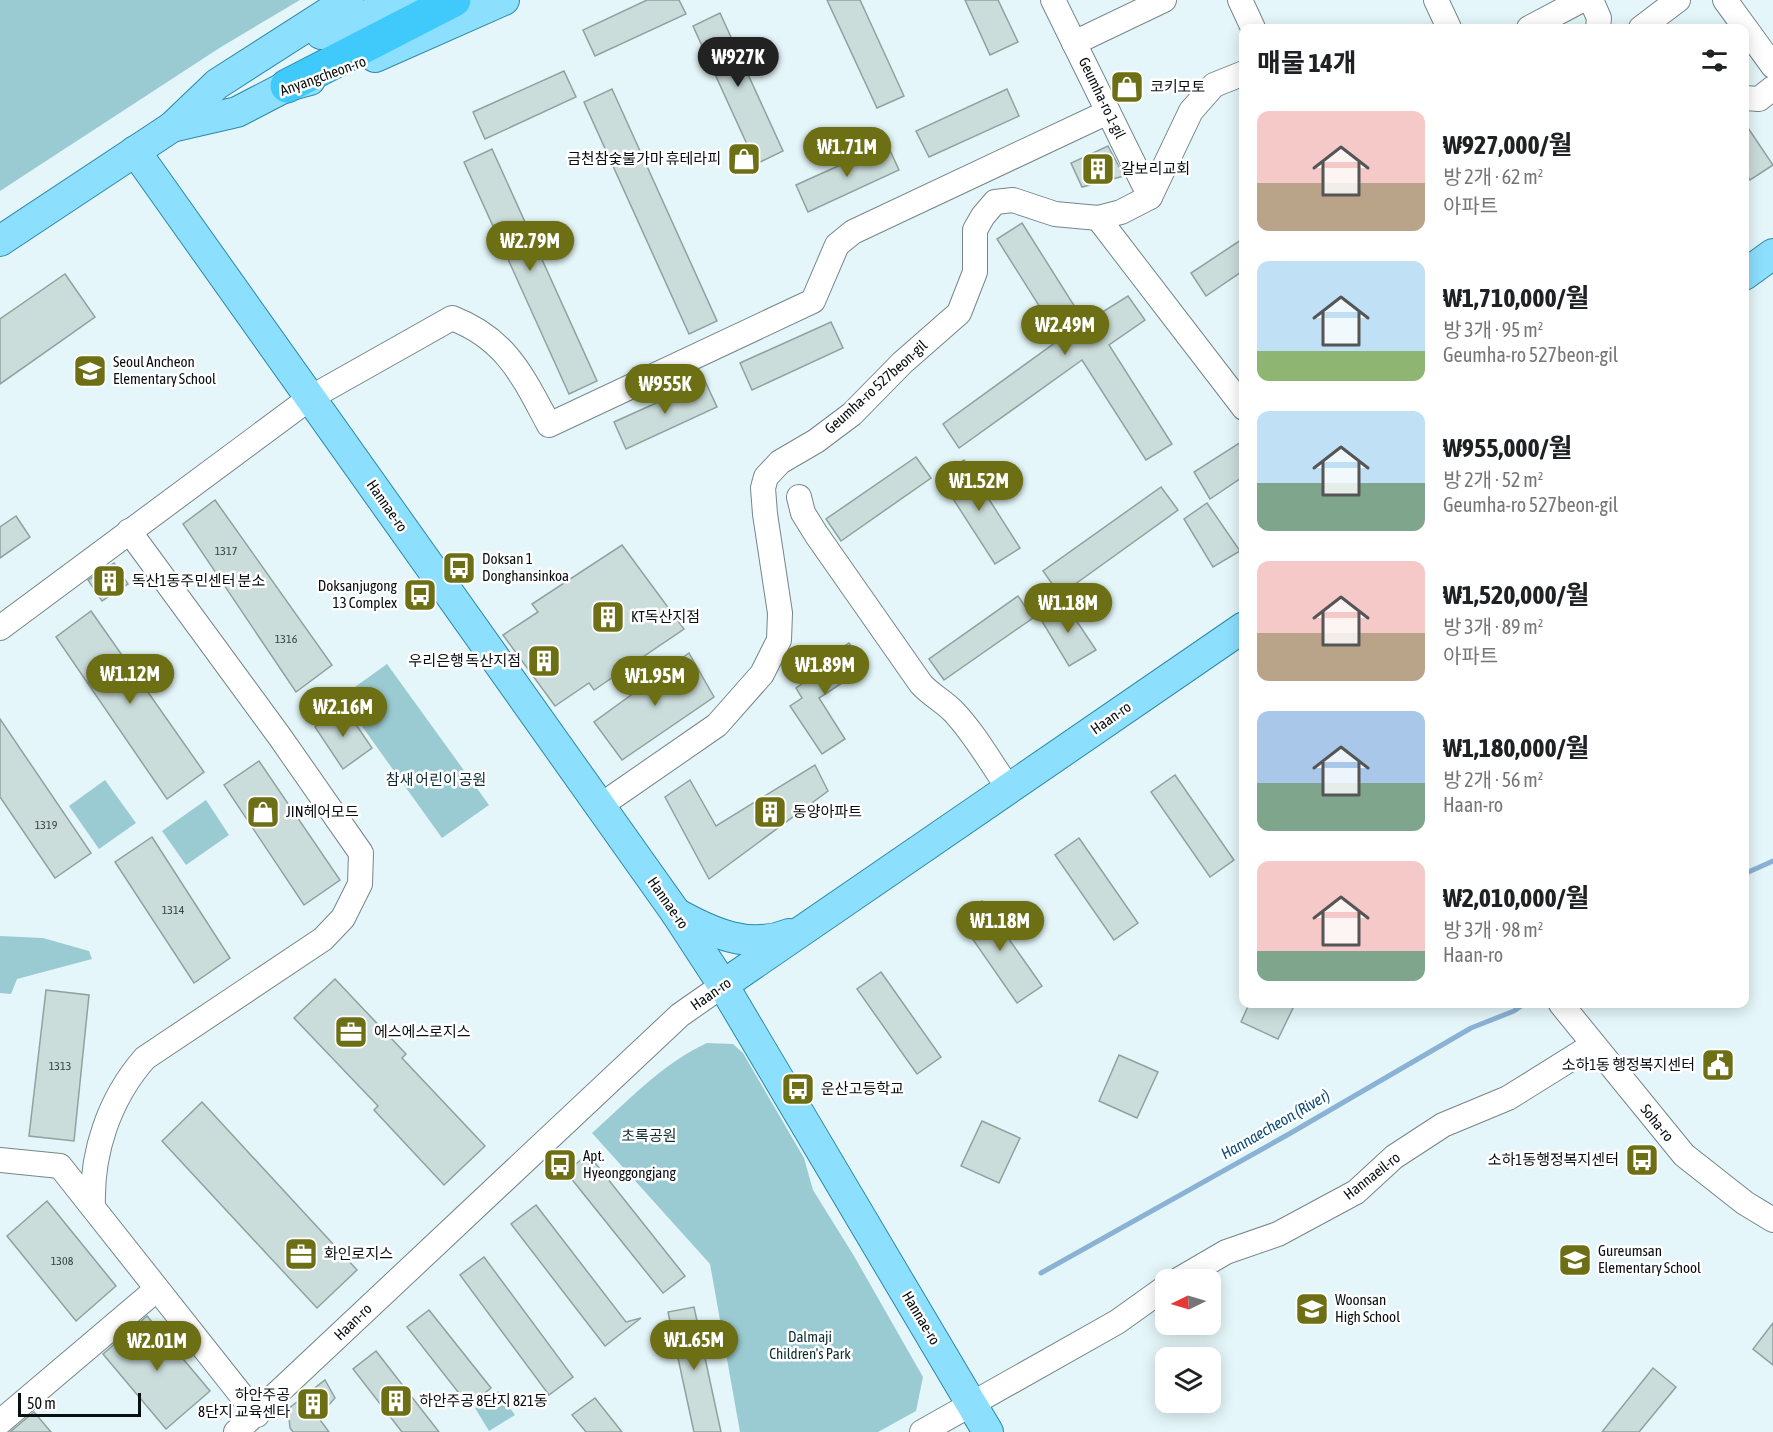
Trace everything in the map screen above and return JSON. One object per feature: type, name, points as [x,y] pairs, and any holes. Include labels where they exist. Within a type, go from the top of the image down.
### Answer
[{"type":"highway","points":[[287,86],[454,0]]},
{"type":"main road","name":"Anyangcheon-ro","points":[[0,241],[172,127],[217,84],[348,0]]},
{"type":"main road","points":[[262,57],[404,0]]},
{"type":"main road","name":"Anyangcheon-ro","points":[[172,127],[237,112],[287,86],[340,72],[504,0]]},
{"type":"main road","name":"Hannae-ro","points":[[135,152],[676,913],[723,985],[988,1432]]},
{"type":"main road","points":[[1749,271],[1773,254]]},
{"type":"main road","name":"Haan-ro","points":[[723,985],[1239,630]]},
{"type":"main road","points":[[676,913],[709,929],[752,941],[769,942],[808,926]]},
{"type":"street","name":"Geumha-ro 1-gil","points":[[1053,0],[1150,197]]},
{"type":"street","points":[[1074,43],[1164,0]]},
{"type":"street","points":[[1240,0],[1251,24]]},
{"type":"street","points":[[1436,0],[1447,24]]},
{"type":"street","points":[[1537,24],[1582,0]]},
{"type":"street","points":[[1591,0],[1599,18],[1598,24]]},
{"type":"street","points":[[1646,24],[1678,0]]},
{"type":"street","points":[[1725,0],[1742,24]]},
{"type":"street","points":[[1749,33],[1773,66]]},
{"type":"street","points":[[1150,197],[1191,111],[1214,85],[1239,75]]},
{"type":"street","points":[[1749,98],[1759,99],[1773,88]]},
{"type":"street","points":[[0,628],[310,398],[452,318],[476,327],[514,361],[549,425],[813,300],[837,245],[853,232],[1108,112]]},
{"type":"street","name":"Geumha-ro 527beon-gil","points":[[600,806],[717,725],[762,674],[779,640],[780,622],[774,564],[765,514],[763,488],[766,477],[780,462],[816,441],[852,414],[902,363],[959,314],[975,272],[975,230],[995,202],[1013,200],[1055,214],[1098,218],[1121,212],[1150,197]]},
{"type":"street","points":[[1098,218],[1236,380]]},
{"type":"street","points":[[799,497],[803,513],[816,534],[921,684],[933,697],[951,709],[970,730],[1009,789]]},
{"type":"street","points":[[93,1207],[92,1180],[96,1155],[118,1097],[129,1077],[145,1058],[323,939],[343,918],[360,884],[361,853],[280,737],[129,531]]},
{"type":"street","name":"Haan-ro","points":[[236,1432],[257,1415],[680,1015],[723,985]]},
{"type":"street","name":"Soha-ro","points":[[1566,1011],[1684,1155],[1745,1203],[1773,1220]]},
{"type":"street","name":"Hannaeil-ro","points":[[1197,1269],[1226,1252],[1278,1234],[1356,1192],[1394,1156],[1443,1125],[1508,1098],[1593,1045]]},
{"type":"street","points":[[0,1160],[60,1166],[257,1415]]},
{"type":"street","points":[[0,1422],[158,1289]]},
{"type":"street","points":[[922,1432],[971,1402],[1117,1322],[1155,1295]]},
{"type":"green space","points":[[0,0],[300,0],[221,47],[0,191]]},
{"type":"green space","name":"참새 어린이 공원","points":[[387,664],[489,805],[442,838],[341,697]]},
{"type":"green space","points":[[105,780],[136,823],[99,849],[69,806]]},
{"type":"green space","points":[[206,800],[229,835],[186,865],[162,831]]},
{"type":"green space","points":[[0,936],[43,938],[89,951],[92,959],[17,979],[11,994],[0,993]]},
{"type":"green space","name":"Dalmaji Children's Park","points":[[707,1043],[733,1044],[743,1053],[804,1158],[813,1190],[854,1256],[923,1377],[916,1411],[878,1432],[740,1432],[710,1264],[592,1133],[661,1072]]},
{"type":"green space","points":[[498,1391],[515,1415],[489,1431],[475,1408]]},
{"type":"building","points":[[647,0],[679,0],[686,14],[595,56],[583,30]]},
{"type":"building","points":[[827,0],[860,0],[904,96],[877,108]]},
{"type":"building","points":[[965,0],[998,0],[1018,42],[990,55]]},
{"type":"building","points":[[720,13],[783,151],[756,164],[693,26]]},
{"type":"building","points":[[564,71],[576,97],[485,139],[473,112]]},
{"type":"building","points":[[612,89],[717,321],[689,334],[584,102]]},
{"type":"building","points":[[1007,89],[1019,116],[929,157],[916,131]]},
{"type":"building","points":[[1749,129],[1773,165],[1749,178]]},
{"type":"building","points":[[887,144],[899,170],[808,212],[796,185]]},
{"type":"building","name":"갈보리교회","points":[[1108,146],[1124,176],[1082,187],[1071,163]]},
{"type":"building","points":[[492,149],[597,381],[569,394],[464,162]]},
{"type":"building","points":[[1022,223],[1085,323],[1128,296],[1145,320],[1109,345],[1172,444],[1146,460],[1082,360],[959,448],[943,424],[1060,339],[997,239]]},
{"type":"building","points":[[1239,241],[1239,273],[1206,296],[1191,273]]},
{"type":"building","points":[[65,274],[95,317],[0,384],[0,319]]},
{"type":"building","points":[[831,322],[843,348],[752,390],[740,363]]},
{"type":"building","points":[[705,381],[717,407],[626,449],[614,422]]},
{"type":"building","points":[[1239,443],[1239,479],[1210,499],[1194,472]]},
{"type":"building","points":[[916,457],[931,478],[841,541],[826,519]]},
{"type":"building","points":[[964,460],[1020,548],[995,564],[939,477]]},
{"type":"building","points":[[1161,487],[1178,510],[1060,595],[1043,571]]},
{"type":"building","points":[[215,500],[332,665],[296,692],[183,524]]},
{"type":"building","points":[[1207,503],[1239,552],[1213,567],[1184,519]]},
{"type":"building","points":[[16,516],[30,537],[0,558],[0,527]]},
{"type":"building","name":"KT독산지점","points":[[622,545],[684,629],[594,690],[589,683],[555,706],[503,635],[538,612],[532,604]]},
{"type":"building","name":"독산1동주민센터 분소","points":[[114,563],[128,584],[102,601],[88,580]]},
{"type":"building","points":[[1018,596],[1033,618],[944,680],[929,659]]},
{"type":"building","points":[[1064,602],[1096,650],[1069,666],[1040,618]]},
{"type":"building","points":[[91,611],[204,772],[167,799],[56,637]]},
{"type":"building","points":[[849,643],[865,668],[819,698],[845,739],[822,754],[790,706],[802,698],[796,688],[806,681],[801,674]]},
{"type":"building","points":[[689,653],[714,697],[622,760],[594,722]]},
{"type":"building","points":[[344,707],[372,748],[343,769],[315,727]]},
{"type":"building","points":[[0,719],[91,853],[55,878],[0,797]]},
{"type":"building","points":[[259,761],[340,880],[304,905],[224,785]]},
{"type":"building","name":"동양아파트","points":[[815,765],[828,791],[709,879],[665,797],[690,780],[716,826]]},
{"type":"building","points":[[1175,775],[1234,860],[1210,877],[1151,792]]},
{"type":"building","points":[[152,837],[230,958],[194,983],[115,862]]},
{"type":"building","points":[[1079,838],[1138,923],[1114,940],[1055,855]]},
{"type":"building","points":[[982,901],[1042,986],[1017,1003],[958,918]]},
{"type":"building","points":[[881,972],[941,1057],[917,1074],[857,989]]},
{"type":"building","points":[[335,979],[406,1054],[402,1058],[485,1146],[444,1185],[374,1110],[378,1106],[294,1018]]},
{"type":"building","points":[[46,990],[89,995],[74,1141],[29,1136]]},
{"type":"building","points":[[1247,1008],[1293,1008],[1278,1039],[1241,1022]]},
{"type":"building","points":[[1119,1055],[1158,1072],[1137,1118],[1099,1101]]},
{"type":"building","points":[[202,1102],[357,1270],[317,1308],[162,1141]]},
{"type":"building","points":[[982,1121],[1020,1138],[999,1183],[961,1166]]},
{"type":"building","points":[[588,1154],[685,1276],[663,1293],[566,1172]]},
{"type":"building","points":[[47,1201],[116,1286],[76,1321],[7,1236]]},
{"type":"building","points":[[536,1205],[626,1322],[641,1318],[605,1346],[511,1224]]},
{"type":"building","points":[[484,1257],[573,1377],[549,1395],[460,1275]]},
{"type":"building","points":[[694,1307],[721,1432],[694,1432],[668,1312]]},
{"type":"building","points":[[429,1310],[491,1388],[469,1406],[407,1327]]},
{"type":"building","points":[[147,1316],[210,1391],[166,1429],[103,1354]]},
{"type":"building","points":[[1773,1323],[1773,1365],[1753,1349]]},
{"type":"building","name":"하안주공 8단지 821동","points":[[376,1351],[439,1432],[402,1432],[353,1369]]},
{"type":"building","points":[[1653,1368],[1676,1387],[1639,1432],[1602,1432]]},
{"type":"building","name":"하안주공 8단지 교육센타","points":[[325,1380],[335,1398],[318,1417],[329,1432],[293,1432],[290,1428],[288,1409]]},
{"type":"building","points":[[595,1398],[622,1432],[586,1432],[572,1415]]},
{"type":"building","points":[[34,1412],[51,1432],[10,1432]]},
{"type":"waterway","name":"Hannaecheon (River)","points":[[1749,872],[1773,861]]},
{"type":"waterway","name":"Hannaecheon (River)","points":[[1041,1273],[1289,1134],[1471,1028],[1518,1008]]},
{"type":"place","name":"코키모토","points":[[1127,87]]},
{"type":"place","name":"금천참숯불가마 휴테라피","points":[[744,159]]},
{"type":"place","name":"갈보리교회","points":[[1098,169]]},
{"type":"place","name":"Seoul Ancheon Elementary School","points":[[90,371]]},
{"type":"place","name":"Doksan 1 Donghansinkoa","points":[[459,568]]},
{"type":"place","name":"독산1동주민센터 분소","points":[[109,581]]},
{"type":"place","name":"Doksanjugong 13 Complex","points":[[420,595]]},
{"type":"place","name":"KT독산지점","points":[[608,617]]},
{"type":"place","name":"우리은행 독산지점","points":[[544,661]]},
{"type":"place","name":"JIN헤어모드","points":[[263,812]]},
{"type":"place","name":"동양아파트","points":[[770,812]]},
{"type":"place","name":"에스에스로지스","points":[[351,1032]]},
{"type":"place","name":"소하1동 행정복지센터","points":[[1718,1065]]},
{"type":"place","name":"운산고등학교","points":[[798,1089]]},
{"type":"place","name":"소하1동행정복지센터","points":[[1642,1160]]},
{"type":"place","name":"Apt. Hyeonggongjang","points":[[560,1165]]},
{"type":"place","name":"화인로지스","points":[[301,1254]]},
{"type":"place","name":"Gureumsan Elementary School","points":[[1575,1260]]},
{"type":"place","name":"Woonsan High School","points":[[1312,1309]]},
{"type":"place","name":"하안주공 8단지 821동","points":[[396,1401]]},
{"type":"place","name":"하안주공 8단지 교육센타","points":[[313,1404]]},
{"type":"park label","name":"초록공원","points":[[649,1136]]}]
